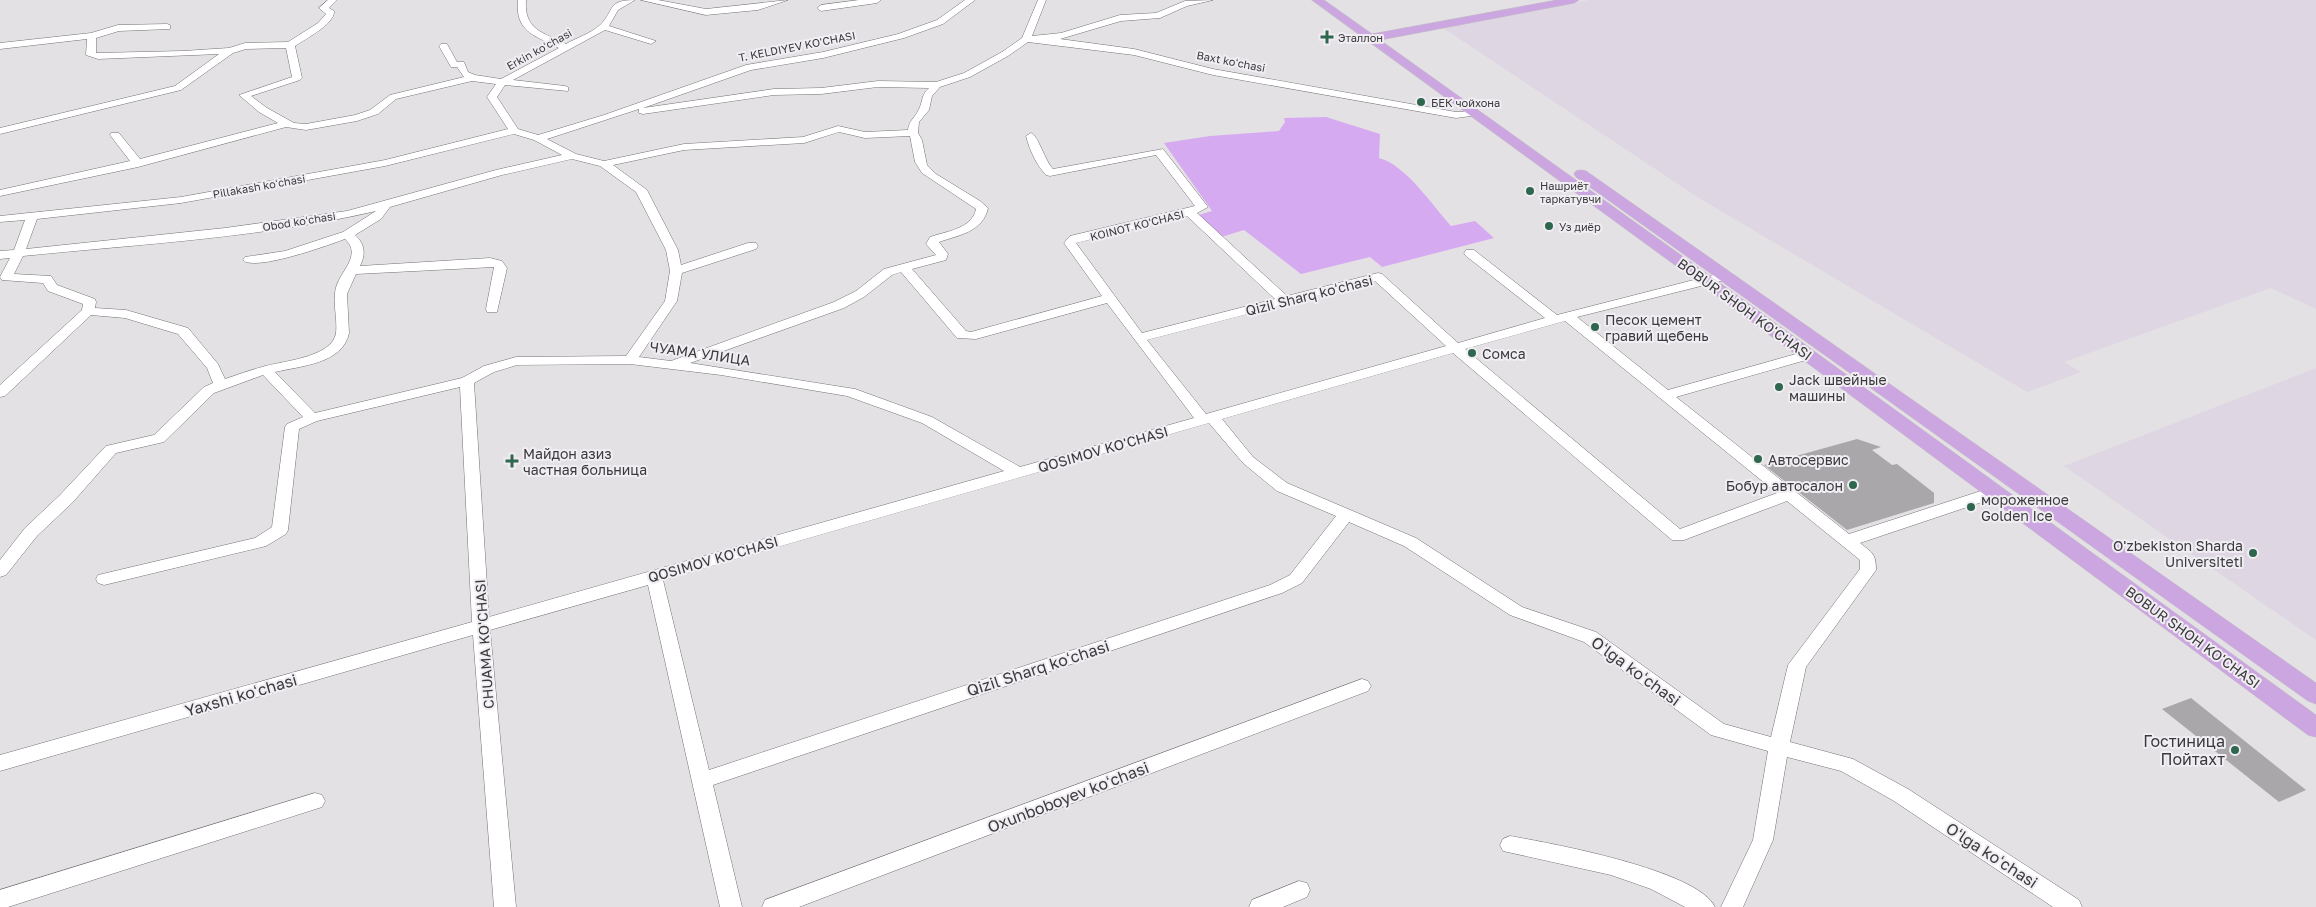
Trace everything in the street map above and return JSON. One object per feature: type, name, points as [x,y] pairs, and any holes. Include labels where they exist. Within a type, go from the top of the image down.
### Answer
[{"type":"main road","name":"BOBUR SHOH KO'CHASI","points":[[1317,0],[1376,34],[1725,276],[2316,695]]},
{"type":"main road","name":"BOBUR SHOH KO'CHASI","points":[[1336,0],[1474,113],[1707,281],[2316,728]]},
{"type":"main road","points":[[1376,34],[1542,0]]},
{"type":"main road","points":[[1376,34],[1574,0]]},
{"type":"street","points":[[92,36],[91,55],[98,56],[183,54],[230,51],[245,46],[290,45],[321,25],[331,13],[323,8],[334,0]]},
{"type":"street","points":[[522,0],[521,15],[529,29],[565,47]]},
{"type":"street","name":"Erkin koʻchasi","points":[[514,131],[492,97],[502,82],[604,27],[615,8],[631,0]]},
{"type":"street","points":[[647,0],[706,12],[758,7],[784,0]]},
{"type":"street","points":[[821,8],[877,0]]},
{"type":"street","points":[[1026,39],[1042,0]]},
{"type":"street","points":[[608,117],[774,92],[821,91],[878,84],[937,85],[967,76],[1005,54],[1026,39],[1062,36],[1120,18],[1154,17],[1185,4],[1208,0]]},
{"type":"street","name":"T. KELDIYEV KO'CHASI","points":[[538,138],[608,117],[749,67],[823,55],[901,36],[940,22],[966,1]]},
{"type":"street","points":[[0,46],[92,36],[118,28],[166,27]]},
{"type":"street","points":[[604,27],[651,41]]},
{"type":"street","name":"Baxt koʻchasi","points":[[1026,39],[1056,41],[1134,52],[1220,73],[1456,115],[1474,113]]},
{"type":"street","points":[[290,45],[297,78],[244,95],[263,110],[292,126],[306,127],[342,122],[374,112],[393,97],[472,78],[565,89]]},
{"type":"street","points":[[444,46],[454,65],[461,64],[464,73],[472,78]]},
{"type":"street","points":[[0,131],[178,88],[230,51]]},
{"type":"street","points":[[668,366],[838,305],[860,294],[888,272],[942,256],[932,244],[934,240],[966,230],[977,222],[982,215],[982,208],[972,199],[932,176],[922,166],[917,138],[913,133],[914,122],[924,110],[927,95],[937,85]]},
{"type":"street","points":[[0,193],[138,164],[203,148],[288,123]]},
{"type":"street","points":[[604,164],[684,147],[804,140],[838,129],[866,135],[913,133]]},
{"type":"street","name":"ЧУАМА УЛИЦА","points":[[514,131],[538,138],[572,156],[604,164],[641,190],[672,250],[676,271],[671,301],[630,360],[721,371],[850,392],[927,420],[1019,473]]},
{"type":"street","name":"Pillakash koʻchasi","points":[[0,219],[181,200],[252,188],[386,163],[514,131]]},
{"type":"street","points":[[115,135],[138,164]]},
{"type":"street","name":"KOINOT KO'CHASI","points":[[1031,136],[1038,154],[1050,173],[1159,152],[1202,207],[1189,212],[1074,240],[1070,243],[1139,338],[1208,419]]},
{"type":"street","name":"Obod koʻchasi","points":[[0,255],[270,226],[347,214],[386,205],[500,172],[572,156]]},
{"type":"street","points":[[249,260],[287,254],[347,235],[378,217],[386,205]]},
{"type":"street","points":[[1189,212],[1283,300]]},
{"type":"street","points":[[2,387],[88,311],[90,302],[52,288],[47,279],[6,277],[19,252],[32,216]]},
{"type":"street","points":[[0,571],[31,532],[66,499],[111,449],[159,439],[209,390],[264,370],[320,356],[332,350],[341,341],[344,282],[358,257],[358,248],[354,240],[347,235]]},
{"type":"street","points":[[676,271],[752,246]]},
{"type":"street","points":[[1470,253],[1666,395],[1868,558],[1868,570],[1797,665],[1779,746],[1763,840],[1732,907]]},
{"type":"street","points":[[352,270],[490,262],[498,264],[501,268],[492,309]]},
{"type":"street","points":[[904,267],[962,335],[970,336],[1109,298]]},
{"type":"street","name":"QOSIMOV KO'CHASI","points":[[481,626],[1561,318],[1725,276]]},
{"type":"street","name":"Qizil Sharq koʻchasi","points":[[1139,338],[1378,277],[1455,348]]},
{"type":"street","points":[[88,311],[126,314],[183,331],[213,367],[222,385]]},
{"type":"street","points":[[1455,348],[1678,536],[1789,494]]},
{"type":"street","points":[[1666,395],[1808,355]]},
{"type":"street","points":[[104,579],[260,542],[280,530],[292,427],[312,418],[467,381],[489,369],[516,361],[630,360]]},
{"type":"street","points":[[264,370],[312,418]]},
{"type":"street","name":"CHUAMA KO'CHASI","points":[[467,381],[481,626],[505,907]]},
{"type":"street","name":"Oʻlga koʻchasi","points":[[1208,419],[1248,460],[1282,488],[1346,514],[1423,549],[1516,611],[1590,637],[1718,730],[1846,766],[1901,795],[2071,907]]},
{"type":"street","points":[[1847,541],[1995,492]]},
{"type":"street","name":"Qizil Sharq koʻchasi","points":[[701,780],[1276,589],[1296,580],[1346,514]]},
{"type":"street","points":[[654,576],[731,907]]},
{"type":"street","name":"Yaxshi koʻchasi","points":[[0,763],[481,626]]},
{"type":"street","name":"Oxunboboyev koʻchasi","points":[[773,907],[1362,686]]},
{"type":"street","points":[[0,900],[315,801]]},
{"type":"street","points":[[1510,845],[1579,857],[1630,870],[1682,892],[1704,907]]},
{"type":"street","points":[[1260,907],[1299,890]]},
{"type":"shaded area","points":[[1589,0],[2316,0],[2316,309],[2271,288],[2064,362],[2081,372],[2027,392],[1699,198],[1443,28]]},
{"type":"shaded area","points":[[1326,117],[1380,134],[1379,158],[1389,162],[1409,177],[1451,226],[1475,221],[1494,238],[1382,267],[1370,257],[1301,274],[1244,230],[1218,238],[1195,216],[1212,211],[1164,143],[1210,136],[1279,131],[1285,122],[1284,118]]},
{"type":"shaded area","name":"O'zbekiston Sharda Universiteti","points":[[2316,368],[2316,640],[2064,466]]},
{"type":"building","name":"Бобур автосалон","points":[[1857,439],[1881,447],[1872,450],[1892,465],[1897,464],[1934,493],[1934,503],[1847,530],[1764,465]]},
{"type":"building","name":"Гостиница Пойтахт","points":[[2191,698],[2306,790],[2279,802],[2162,709]]},
{"type":"place","name":"Эталлон","points":[[1327,37]]},
{"type":"place","name":"БЕК чойхона","points":[[1421,102]]},
{"type":"place","name":"Нашриёт таркатувчи","points":[[1530,191]]},
{"type":"place","name":"Уз диёр","points":[[1549,226]]},
{"type":"place","name":"Песок цемент гравий щебень","points":[[1595,327]]},
{"type":"place","name":"Сомса","points":[[1472,353]]},
{"type":"place","name":"Jack швейные машины","points":[[1779,387]]},
{"type":"place","name":"Автосервис","points":[[1758,459]]},
{"type":"place","name":"Майдон азиз частная больница","points":[[512,461]]},
{"type":"place","name":"Бобур автосалон","points":[[1853,485]]},
{"type":"place","name":"мороженное Golden Ice","points":[[1971,507]]},
{"type":"place","name":"O'zbekiston Sharda Universiteti","points":[[2253,553]]},
{"type":"place","name":"Гостиница Пойтахт","points":[[2235,750]]}]
